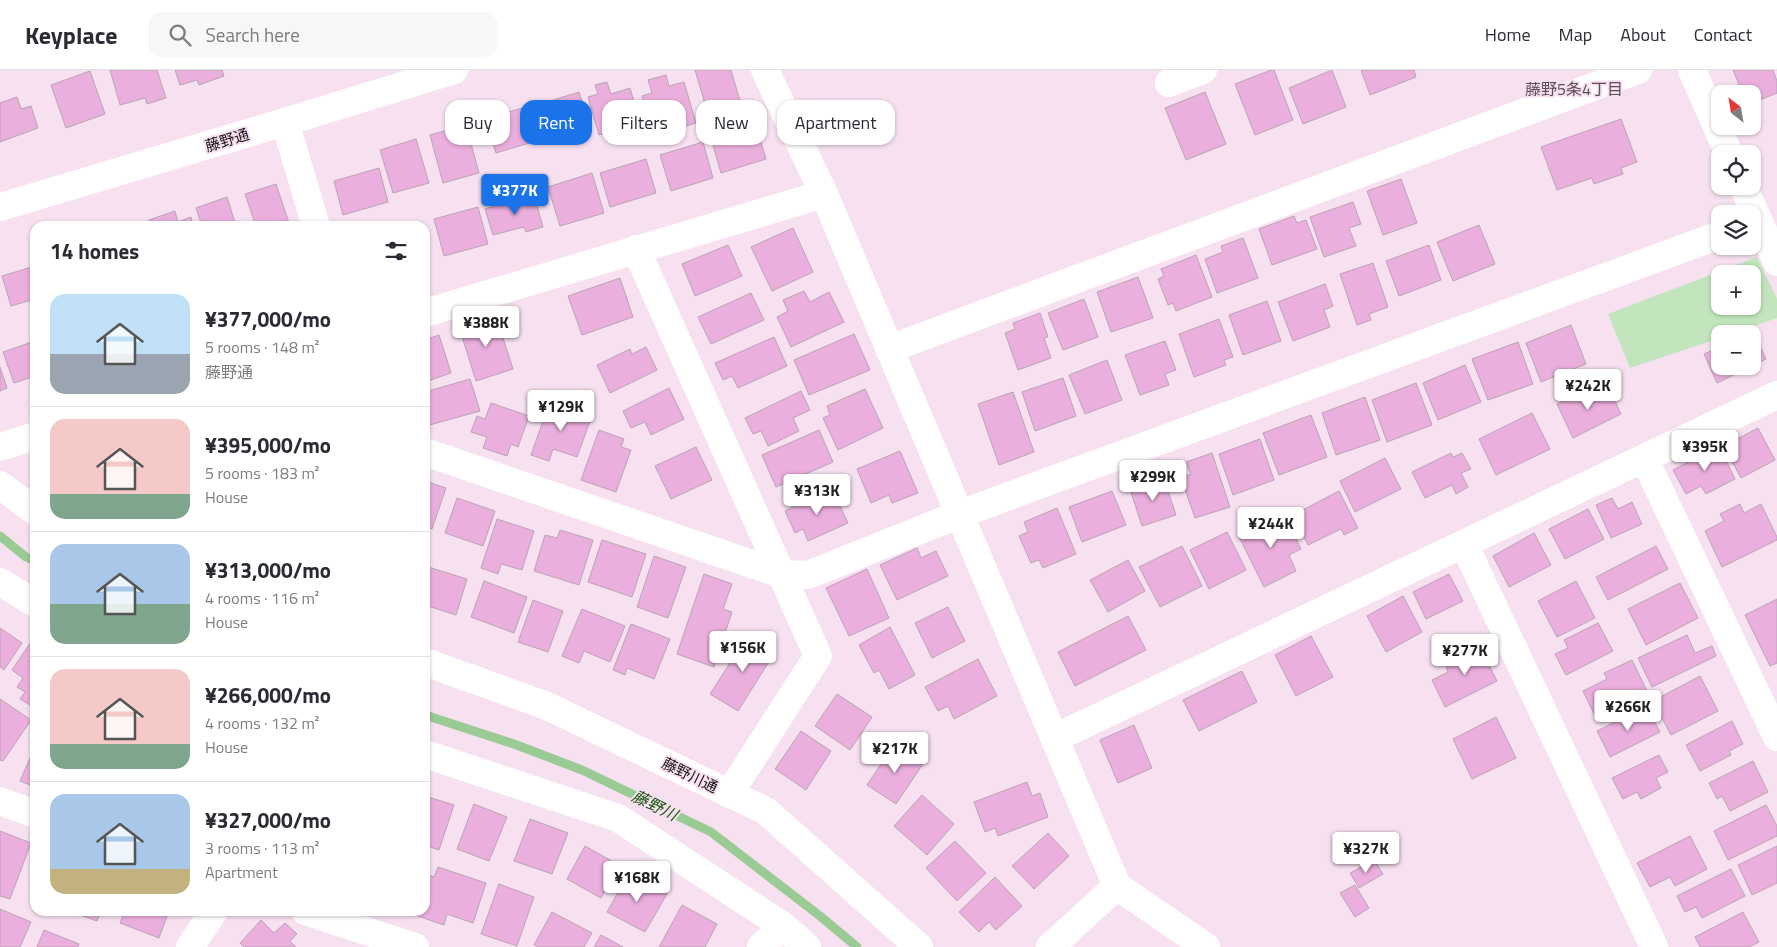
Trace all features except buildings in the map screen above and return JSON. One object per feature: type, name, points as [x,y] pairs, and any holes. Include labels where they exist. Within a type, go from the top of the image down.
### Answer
[{"type":"street","name":"藤野通","points":[[1,205],[285,122],[454,70]]},
{"type":"street","points":[[764,70],[824,194],[1117,886],[1206,947]]},
{"type":"street","points":[[1169,83],[1203,70]]},
{"type":"street","points":[[889,349],[1638,70]]},
{"type":"street","points":[[1692,70],[1725,145]]},
{"type":"street","points":[[285,122],[315,221]]},
{"type":"street","points":[[430,311],[824,194]]},
{"type":"street","points":[[1748,195],[1763,219],[1777,262]]},
{"type":"street","points":[[430,454],[781,574],[808,575],[960,514],[1711,238]]},
{"type":"street","points":[[636,249],[818,656],[729,794]]},
{"type":"street","points":[[1054,738],[1777,395]]},
{"type":"street","points":[[0,447],[30,438]]},
{"type":"street","points":[[1644,458],[1777,737]]},
{"type":"street","points":[[0,485],[30,507]]},
{"type":"street","points":[[1464,544],[1654,947]]},
{"type":"street","points":[[0,582],[30,600]]},
{"type":"street","name":"藤野川通","points":[[430,664],[547,706],[766,812],[919,947]]},
{"type":"street","points":[[430,756],[618,818],[782,926],[807,947]]},
{"type":"street","points":[[0,801],[30,812]]},
{"type":"street","points":[[1050,947],[1117,886]]},
{"type":"street","points":[[190,947],[211,916]]},
{"type":"street","points":[[320,916],[415,947]]},
{"type":"street","points":[[761,947],[782,926]]},
{"type":"green space","points":[[1757,257],[1761,265],[1736,265]]},
{"type":"green space","points":[[1761,265],[1777,299],[1777,318],[1757,325],[1711,325],[1711,341],[1630,368],[1608,314],[1711,275],[1711,315],[1761,315]]},
{"type":"waterway","name":"藤野川","points":[[0,536],[30,559]]},
{"type":"waterway","name":"藤野川","points":[[430,717],[514,744],[582,770],[711,832],[857,947]]},
{"type":"district","name":"藤野5条4丁目","points":[[1574,89]]}]
